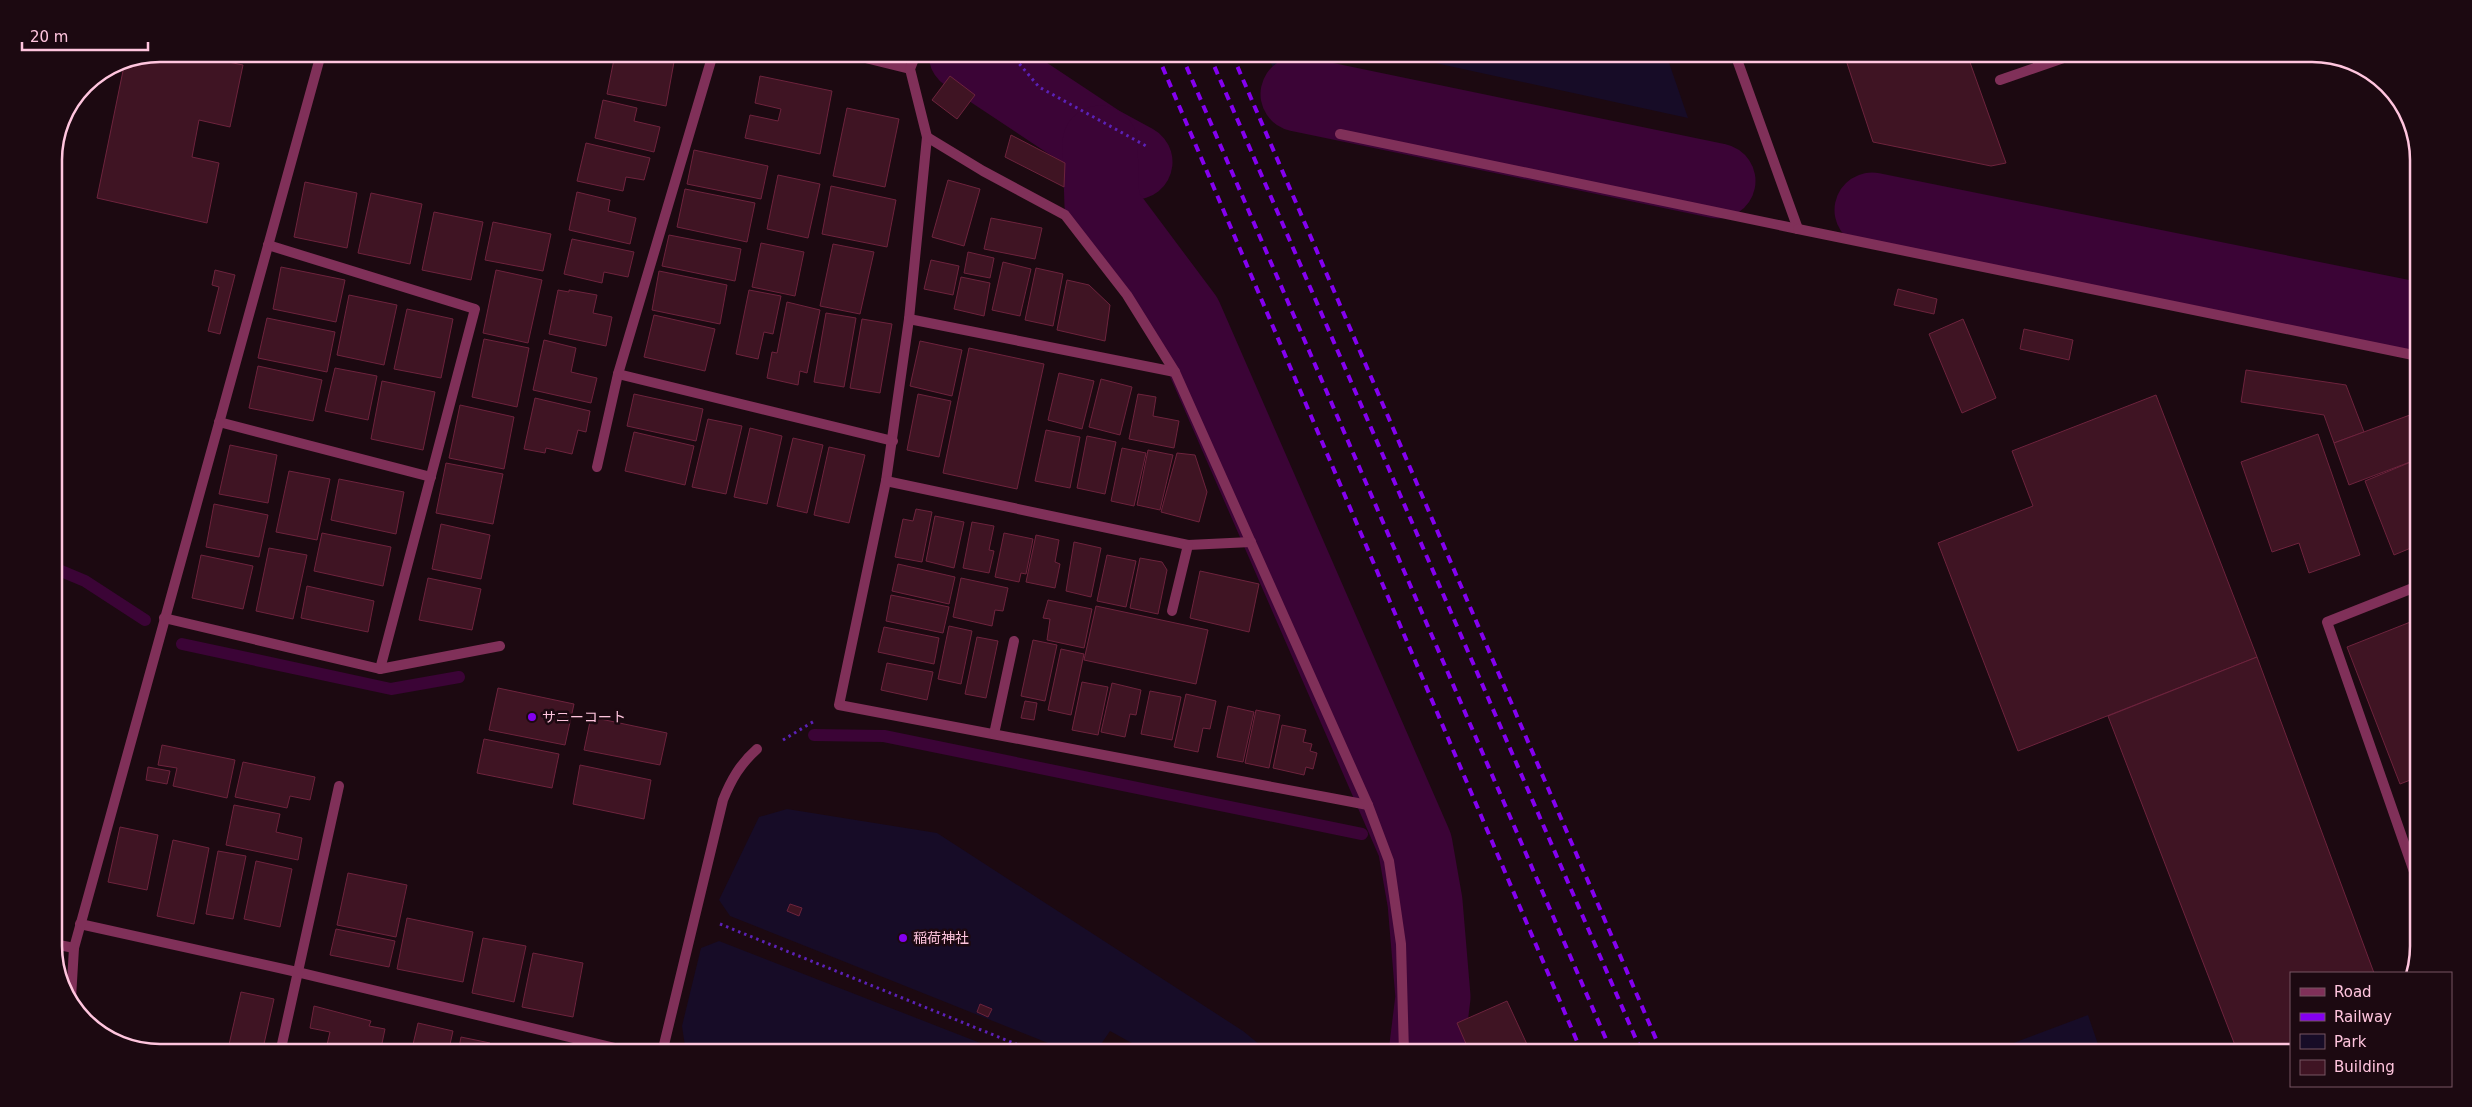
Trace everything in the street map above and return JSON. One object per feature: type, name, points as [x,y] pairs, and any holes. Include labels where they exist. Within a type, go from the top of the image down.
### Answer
[{"type":"street","points":[[72,987],[74,948],[80,924],[319,62]]},
{"type":"street","points":[[597,467],[618,374],[711,62]]},
{"type":"street","points":[[882,62],[910,69]]},
{"type":"street","points":[[913,62],[910,69],[927,136],[909,319],[886,481],[839,705],[1368,806]]},
{"type":"street","points":[[1738,62],[1798,228]]},
{"type":"street","points":[[2000,80],[2052,62]]},
{"type":"street","points":[[1340,134],[2409,354]]},
{"type":"street","points":[[927,136],[983,171],[1065,215],[1127,295],[1175,372],[1368,806],[1389,861],[1401,944],[1404,1044]]},
{"type":"street","points":[[268,245],[475,309],[380,669]]},
{"type":"street","points":[[909,319],[1175,372]]},
{"type":"street","points":[[618,374],[893,441]]},
{"type":"street","points":[[219,422],[431,477]]},
{"type":"street","points":[[886,481],[1188,545],[1251,542]]},
{"type":"street","points":[[1172,611],[1188,545]]},
{"type":"street","points":[[2410,589],[2327,622],[2410,860]]},
{"type":"street","points":[[164,618],[380,669],[500,646]]},
{"type":"street","points":[[994,734],[1014,641]]},
{"type":"street","points":[[664,1044],[723,800],[732,779],[745,760],[756,749]]},
{"type":"street","points":[[282,1044],[339,786]]},
{"type":"street","points":[[80,924],[297,972],[598,1044]]},
{"type":"street","points":[[63,946],[74,948]]},
{"type":"path","points":[[1018,62],[1039,87],[1148,148]]},
{"type":"path","points":[[756,749],[773,746],[839,705]]},
{"type":"path","points":[[696,914],[1016,1044]]},
{"type":"green space","points":[[1270,62],[1310,63],[1277,77]]},
{"type":"green space","points":[[1431,62],[1669,62],[1688,118]]},
{"type":"green space","name":"稲荷神社","points":[[787,809],[937,833],[1243,1031],[1259,1044],[1134,1044],[1110,1031],[1101,1044],[1050,1044],[730,916],[719,900],[759,817]]},
{"type":"green space","points":[[719,941],[983,1044],[685,1044],[682,1026],[701,948]]},
{"type":"green space","points":[[2088,1015],[2098,1044],[2011,1044]]},
{"type":"building","points":[[161,62],[228,62],[243,65],[230,127],[199,120],[192,157],[219,163],[207,223],[97,198],[123,70],[142,64]]},
{"type":"building","points":[[613,62],[674,62],[666,106],[607,94]]},
{"type":"building","points":[[1847,62],[1970,62],[2006,163],[1991,166],[1873,142]]},
{"type":"building","points":[[760,76],[832,91],[820,154],[745,138],[750,115],[778,121],[781,109],[755,103]]},
{"type":"building","points":[[950,76],[975,95],[957,119],[932,100]]},
{"type":"building","points":[[603,100],[637,108],[634,121],[660,127],[654,152],[595,138]]},
{"type":"building","points":[[847,108],[899,119],[885,187],[833,176]]},
{"type":"building","points":[[1011,135],[1065,163],[1064,187],[1005,157]]},
{"type":"building","points":[[586,143],[650,158],[644,180],[626,177],[623,191],[577,181]]},
{"type":"building","points":[[694,150],[768,166],[761,199],[687,184]]},
{"type":"building","points":[[778,175],[820,184],[808,238],[767,229]]},
{"type":"building","points":[[948,180],[980,189],[964,246],[932,237]]},
{"type":"building","points":[[305,182],[357,193],[347,248],[294,237]]},
{"type":"building","points":[[831,186],[896,200],[887,247],[822,234]]},
{"type":"building","points":[[685,189],[755,203],[747,242],[677,227]]},
{"type":"building","points":[[577,192],[610,200],[608,211],[636,218],[630,244],[569,230]]},
{"type":"building","points":[[371,193],[422,204],[410,264],[358,253]]},
{"type":"building","points":[[434,212],[483,222],[471,280],[422,270]]},
{"type":"building","points":[[991,218],[1042,228],[1035,259],[984,249]]},
{"type":"building","points":[[493,222],[551,234],[543,271],[485,260]]},
{"type":"building","points":[[669,235],[741,249],[735,281],[662,266]]},
{"type":"building","points":[[572,239],[634,252],[628,277],[604,272],[602,283],[564,274]]},
{"type":"building","points":[[761,243],[804,252],[795,296],[752,287]]},
{"type":"building","points":[[833,244],[874,252],[860,314],[820,306]]},
{"type":"building","points":[[968,252],[994,258],[990,278],[964,273]]},
{"type":"building","points":[[931,260],[959,266],[953,295],[924,289]]},
{"type":"building","points":[[1003,262],[1031,269],[1020,316],[992,310]]},
{"type":"building","points":[[281,267],[345,280],[336,322],[273,309]]},
{"type":"building","points":[[1036,268],[1063,274],[1053,326],[1025,320]]},
{"type":"building","points":[[215,270],[235,275],[220,334],[208,331],[219,287],[212,285]]},
{"type":"building","points":[[496,270],[542,280],[528,343],[483,333]]},
{"type":"building","points":[[659,271],[727,285],[720,324],[652,310]]},
{"type":"building","points":[[961,277],[990,283],[984,316],[954,309]]},
{"type":"building","points":[[1067,280],[1089,285],[1110,305],[1105,341],[1057,330]]},
{"type":"building","points":[[1898,289],[1937,299],[1934,314],[1894,305]]},
{"type":"building","points":[[558,290],[597,295],[593,313],[612,317],[606,346],[549,334]]},
{"type":"building","points":[[749,290],[781,296],[773,334],[764,332],[758,359],[736,354]]},
{"type":"building","points":[[349,295],[397,305],[384,365],[337,355]]},
{"type":"building","points":[[787,302],[820,310],[807,373],[800,371],[798,385],[767,378],[772,352],[777,353]]},
{"type":"building","points":[[407,309],[453,319],[441,378],[394,369]]},
{"type":"building","points":[[826,313],[856,318],[844,387],[814,382]]},
{"type":"building","points":[[654,315],[715,329],[705,371],[644,357]]},
{"type":"building","points":[[267,318],[335,332],[327,372],[258,358]]},
{"type":"building","points":[[862,319],[892,324],[880,393],[850,388]]},
{"type":"building","points":[[1963,319],[1996,398],[1962,413],[1929,334]]},
{"type":"building","points":[[2024,329],[2073,340],[2069,360],[2020,349]]},
{"type":"building","points":[[484,339],[529,348],[517,407],[472,397]]},
{"type":"building","points":[[544,340],[576,348],[571,372],[597,378],[591,403],[533,390]]},
{"type":"building","points":[[920,341],[962,350],[952,396],[910,386]]},
{"type":"building","points":[[969,348],[1044,364],[1017,489],[943,473]]},
{"type":"building","points":[[258,366],[322,380],[313,421],[249,408]]},
{"type":"building","points":[[335,368],[377,376],[368,420],[325,411]]},
{"type":"building","points":[[2246,370],[2346,385],[2364,432],[2334,443],[2324,415],[2241,402]]},
{"type":"building","points":[[1059,373],[1094,381],[1082,429],[1048,420]]},
{"type":"building","points":[[1101,379],[1132,387],[1120,435],[1089,427]]},
{"type":"building","points":[[382,381],[435,392],[423,450],[371,439]]},
{"type":"building","points":[[634,394],[703,409],[696,441],[627,426]]},
{"type":"building","points":[[918,394],[951,401],[939,457],[907,450]]},
{"type":"building","points":[[1138,394],[1156,397],[1153,416],[1179,421],[1174,448],[1129,439]]},
{"type":"building","points":[[2156,395],[2257,657],[2018,751],[1938,543],[2033,506],[2012,451]]},
{"type":"building","points":[[535,398],[590,411],[586,432],[578,430],[572,454],[546,448],[545,453],[524,449]]},
{"type":"building","points":[[460,405],[514,417],[504,469],[449,458]]},
{"type":"building","points":[[2409,415],[2409,462],[2349,485],[2334,443]]},
{"type":"building","points":[[708,419],[742,426],[726,494],[692,487]]},
{"type":"building","points":[[750,428],[782,436],[767,504],[734,497]]},
{"type":"building","points":[[1046,430],[1080,437],[1070,488],[1035,481]]},
{"type":"building","points":[[634,432],[694,446],[685,485],[625,471]]},
{"type":"building","points":[[2318,434],[2360,555],[2309,573],[2299,543],[2272,552],[2241,462]]},
{"type":"building","points":[[1087,436],[1116,442],[1105,494],[1077,488]]},
{"type":"building","points":[[793,438],[823,445],[807,513],[777,506]]},
{"type":"building","points":[[230,445],[277,455],[268,503],[219,494]]},
{"type":"building","points":[[829,447],[865,455],[849,523],[814,515]]},
{"type":"building","points":[[1122,448],[1146,453],[1134,506],[1111,501]]},
{"type":"building","points":[[1148,450],[1173,455],[1160,510],[1137,505]]},
{"type":"building","points":[[1177,453],[1195,455],[1207,492],[1199,522],[1161,512]]},
{"type":"building","points":[[446,463],[503,474],[493,524],[436,513]]},
{"type":"building","points":[[2409,463],[2409,549],[2394,555],[2365,481]]},
{"type":"building","points":[[289,471],[330,479],[317,540],[276,532]]},
{"type":"building","points":[[339,479],[404,492],[396,534],[331,520]]},
{"type":"building","points":[[214,504],[268,515],[259,557],[206,547]]},
{"type":"building","points":[[916,509],[932,512],[922,562],[895,557],[903,519],[913,521]]},
{"type":"building","points":[[935,516],[964,522],[954,568],[926,561]]},
{"type":"building","points":[[972,522],[994,526],[989,550],[994,551],[989,573],[963,568]]},
{"type":"building","points":[[441,524],[490,535],[481,579],[432,569]]},
{"type":"building","points":[[322,533],[391,547],[383,586],[314,571]]},
{"type":"building","points":[[1004,533],[1033,539],[1026,574],[1021,573],[1019,582],[995,577]]},
{"type":"building","points":[[1036,535],[1059,540],[1055,562],[1060,564],[1055,588],[1026,582]]},
{"type":"building","points":[[1074,542],[1101,548],[1091,597],[1066,591]]},
{"type":"building","points":[[269,548],[307,555],[293,619],[256,611]]},
{"type":"building","points":[[201,555],[253,566],[243,609],[192,598]]},
{"type":"building","points":[[1107,555],[1136,561],[1126,607],[1097,601]]},
{"type":"building","points":[[1140,558],[1162,562],[1167,570],[1158,614],[1130,608]]},
{"type":"building","points":[[898,564],[955,577],[949,604],[892,591]]},
{"type":"building","points":[[1200,571],[1259,584],[1249,632],[1190,618]]},
{"type":"building","points":[[428,578],[481,589],[472,630],[419,620]]},
{"type":"building","points":[[961,578],[1008,588],[1003,611],[995,610],[992,626],[953,617]]},
{"type":"building","points":[[307,586],[374,601],[368,632],[301,618]]},
{"type":"building","points":[[891,595],[949,607],[943,633],[886,621]]},
{"type":"building","points":[[1048,600],[1092,609],[1084,648],[1047,640],[1050,619],[1043,618]]},
{"type":"building","points":[[1096,606],[1208,630],[1196,684],[1084,660]]},
{"type":"building","points":[[2410,622],[2410,780],[2400,784],[2347,647]]},
{"type":"building","points":[[949,626],[972,631],[961,684],[938,679]]},
{"type":"building","points":[[884,627],[939,638],[934,664],[878,652]]},
{"type":"building","points":[[977,637],[998,641],[986,698],[965,694]]},
{"type":"building","points":[[1033,640],[1057,645],[1045,701],[1021,696]]},
{"type":"building","points":[[1061,649],[1084,654],[1071,715],[1048,710]]},
{"type":"building","points":[[2257,657],[2374,972],[2290,972],[2290,1044],[2235,1044],[2108,716]]},
{"type":"building","points":[[887,663],[933,672],[927,700],[881,690]]},
{"type":"building","points":[[1082,682],[1108,687],[1098,735],[1072,730]]},
{"type":"building","points":[[1112,683],[1141,690],[1136,715],[1130,714],[1125,737],[1101,732]]},
{"type":"building","name":"サニーコート","points":[[498,688],[574,704],[565,745],[489,730]]},
{"type":"building","points":[[1150,691],[1181,697],[1172,740],[1141,734]]},
{"type":"building","points":[[1186,694],[1216,701],[1210,729],[1203,728],[1198,752],[1174,747]]},
{"type":"building","points":[[1025,701],[1037,703],[1034,720],[1021,718]]},
{"type":"building","points":[[1228,706],[1254,712],[1243,762],[1217,757]]},
{"type":"building","points":[[1256,710],[1280,715],[1269,768],[1245,763]]},
{"type":"building","points":[[591,717],[667,733],[660,765],[584,750]]},
{"type":"building","points":[[1282,725],[1306,730],[1303,742],[1312,744],[1310,751],[1317,753],[1313,769],[1306,767],[1304,775],[1273,768]]},
{"type":"building","points":[[484,739],[559,754],[552,788],[477,773]]},
{"type":"building","points":[[162,745],[235,760],[227,798],[173,786],[177,768],[158,765]]},
{"type":"building","points":[[243,762],[315,777],[310,800],[290,796],[287,808],[235,797]]},
{"type":"building","points":[[580,765],[651,780],[644,819],[573,804]]},
{"type":"building","points":[[148,767],[170,771],[167,784],[146,780]]},
{"type":"building","points":[[234,805],[280,814],[276,832],[302,838],[298,860],[226,845]]},
{"type":"building","points":[[120,827],[158,835],[147,890],[108,882]]},
{"type":"building","points":[[173,840],[209,848],[194,924],[157,916]]},
{"type":"building","points":[[218,851],[246,856],[233,919],[206,914]]},
{"type":"building","points":[[256,861],[292,869],[280,927],[244,919]]},
{"type":"building","points":[[348,873],[407,885],[396,937],[337,925]]},
{"type":"building","points":[[790,904],[802,908],[799,916],[787,911]]},
{"type":"building","points":[[407,918],[473,932],[463,982],[397,969]]},
{"type":"building","points":[[336,929],[395,941],[389,967],[330,955]]},
{"type":"building","points":[[483,938],[526,946],[514,1002],[472,993]]},
{"type":"building","points":[[533,953],[583,963],[573,1017],[522,1007]]},
{"type":"building","points":[[241,992],[274,999],[264,1044],[229,1044]]},
{"type":"building","points":[[1507,1001],[1527,1044],[1466,1044],[1457,1023]]},
{"type":"building","points":[[980,1004],[992,1009],[988,1017],[977,1012]]},
{"type":"building","points":[[314,1006],[371,1021],[369,1026],[385,1029],[382,1044],[327,1044],[330,1032],[310,1028]]},
{"type":"building","points":[[418,1023],[453,1031],[450,1044],[413,1044]]},
{"type":"building","points":[[461,1037],[490,1043],[490,1044],[460,1044]]},
{"type":"waterway","points":[[978,62],[1100,143],[1135,162]]},
{"type":"waterway","points":[[1298,94],[1718,181]]},
{"type":"waterway","points":[[1100,143],[1102,206],[1185,317],[1415,845],[1425,902],[1433,997],[1427,1044]]},
{"type":"waterway","points":[[1872,210],[2409,318]]},
{"type":"waterway","points":[[63,572],[85,581],[145,620]]},
{"type":"waterway","points":[[182,644],[391,689],[459,677]]},
{"type":"waterway","points":[[814,735],[884,736],[1362,834]]},
{"type":"railway","points":[[1160,62],[1578,1044]]},
{"type":"railway","points":[[1184,62],[1608,1044]]},
{"type":"railway","points":[[1212,62],[1638,1044]]},
{"type":"railway","points":[[1235,62],[1658,1044]]},
{"type":"place","name":"サニーコート","points":[[532,717]]},
{"type":"place","name":"稲荷神社","points":[[903,938]]}]
